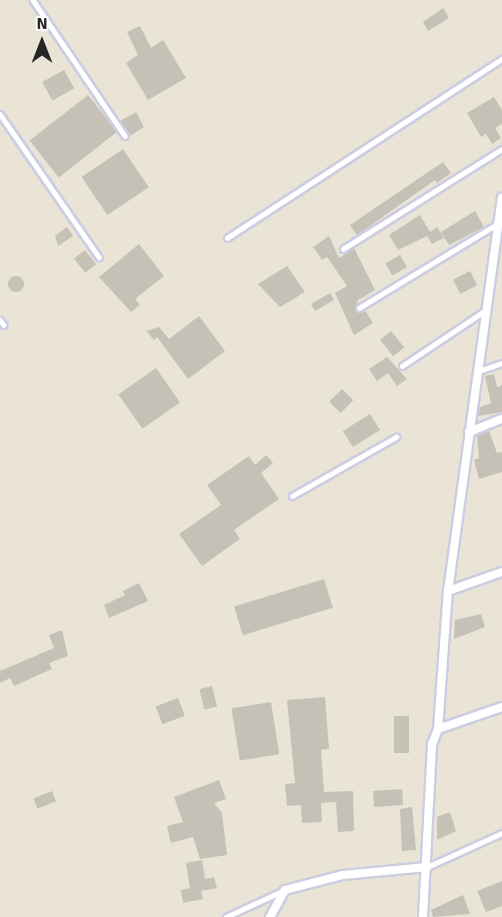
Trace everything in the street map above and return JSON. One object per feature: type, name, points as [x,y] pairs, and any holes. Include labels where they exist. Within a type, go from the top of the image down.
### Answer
[{"type":"street","points":[[423,917],[432,744],[438,729],[448,591],[502,198]]},
{"type":"street","points":[[469,432],[502,418]]},
{"type":"street","points":[[448,591],[502,572]]},
{"type":"street","points":[[438,729],[502,707]]},
{"type":"street","points":[[270,917],[285,890],[343,875],[427,867]]},
{"type":"lane","points":[[33,0],[125,136]]},
{"type":"lane","points":[[227,238],[502,59]]},
{"type":"lane","points":[[0,114],[99,257]]},
{"type":"lane","points":[[343,249],[502,149]]},
{"type":"lane","points":[[359,308],[497,224]]},
{"type":"lane","points":[[402,366],[488,309]]},
{"type":"lane","points":[[477,372],[502,363]]},
{"type":"lane","points":[[292,496],[396,437]]},
{"type":"lane","points":[[427,867],[502,833]]},
{"type":"lane","points":[[226,917],[285,890]]},
{"type":"building","points":[[443,8],[449,18],[428,31],[423,22]]},
{"type":"building","points":[[140,26],[151,48],[163,40],[186,78],[148,100],[126,63],[138,55],[127,32]]},
{"type":"building","points":[[64,70],[74,88],[52,100],[42,82]]},
{"type":"building","points":[[88,95],[117,132],[59,178],[30,141]]},
{"type":"building","points":[[494,97],[502,110],[502,124],[495,128],[501,138],[492,144],[486,134],[481,137],[467,113]]},
{"type":"building","points":[[136,112],[144,127],[130,136],[120,121]]},
{"type":"building","points":[[123,149],[149,187],[107,215],[82,177]]},
{"type":"building","points":[[443,162],[451,173],[437,183],[435,180],[357,235],[350,225]]},
{"type":"building","points":[[475,211],[484,227],[449,245],[441,232]]},
{"type":"building","points":[[420,215],[430,232],[437,227],[444,238],[432,244],[427,236],[398,250],[389,235]]},
{"type":"building","points":[[67,227],[73,236],[58,246],[55,236]]},
{"type":"building","points":[[329,236],[339,258],[354,248],[375,290],[358,300],[355,308],[359,312],[365,310],[373,323],[354,335],[335,293],[347,286],[327,257],[322,260],[313,247]]},
{"type":"building","points":[[139,244],[164,276],[135,299],[140,305],[131,312],[99,277]]},
{"type":"building","points":[[85,250],[96,264],[85,273],[74,259]]},
{"type":"building","points":[[400,255],[407,267],[392,276],[385,264]]},
{"type":"building","points":[[287,266],[305,292],[280,307],[258,284]]},
{"type":"building","points":[[470,271],[477,285],[460,294],[453,280]]},
{"type":"building","points":[[13,276],[19,276],[24,284],[22,290],[13,292],[8,287],[8,281]]},
{"type":"building","points":[[330,293],[334,300],[315,311],[311,304]]},
{"type":"building","points":[[199,316],[225,351],[188,379],[157,337],[154,340],[146,331],[159,327],[169,339]]},
{"type":"building","points":[[391,331],[404,347],[393,356],[380,340]]},
{"type":"building","points":[[387,357],[407,379],[397,386],[388,373],[377,381],[369,369]]},
{"type":"building","points":[[156,368],[180,402],[142,429],[118,394]]},
{"type":"building","points":[[494,374],[497,387],[502,385],[502,412],[478,416],[480,407],[491,403],[485,376]]},
{"type":"building","points":[[342,389],[353,400],[341,413],[329,402]]},
{"type":"building","points":[[370,414],[380,430],[353,447],[343,431]]},
{"type":"building","points":[[489,431],[497,453],[502,452],[502,472],[479,479],[474,460],[479,458],[477,436]]},
{"type":"building","points":[[266,455],[273,463],[261,473],[279,499],[234,530],[240,539],[202,566],[179,534],[221,505],[207,485],[249,456],[255,465]]},
{"type":"building","points":[[324,579],[333,608],[243,635],[234,606]]},
{"type":"building","points":[[139,583],[148,601],[109,618],[104,605],[125,595],[123,591]]},
{"type":"building","points":[[481,614],[485,627],[454,639],[455,620]]},
{"type":"building","points":[[62,630],[68,656],[49,663],[52,669],[14,686],[10,678],[0,683],[0,671],[54,648],[49,635]]},
{"type":"building","points":[[212,686],[217,706],[204,710],[199,689]]},
{"type":"building","points":[[325,697],[329,749],[321,750],[324,792],[353,791],[354,831],[338,832],[336,802],[321,803],[322,822],[302,823],[301,805],[287,806],[285,784],[295,783],[287,700]]},
{"type":"building","points":[[178,698],[185,716],[162,724],[156,707]]},
{"type":"building","points":[[271,702],[279,754],[240,761],[231,708]]},
{"type":"building","points":[[394,716],[409,716],[409,753],[394,753]]},
{"type":"building","points":[[219,780],[226,799],[214,803],[222,813],[227,855],[200,859],[193,837],[171,843],[167,826],[183,822],[174,797]]},
{"type":"building","points":[[402,789],[403,805],[374,807],[373,791]]},
{"type":"building","points":[[52,791],[56,801],[38,809],[33,798]]},
{"type":"building","points":[[412,807],[416,850],[402,851],[400,809]]},
{"type":"building","points":[[450,812],[456,831],[437,840],[437,817]]},
{"type":"building","points":[[202,860],[205,879],[214,877],[217,888],[201,891],[203,899],[183,903],[181,890],[190,888],[186,863]]},
{"type":"building","points":[[502,881],[502,906],[486,912],[477,891]]},
{"type":"building","points":[[463,895],[470,914],[433,917],[431,910]]}]
